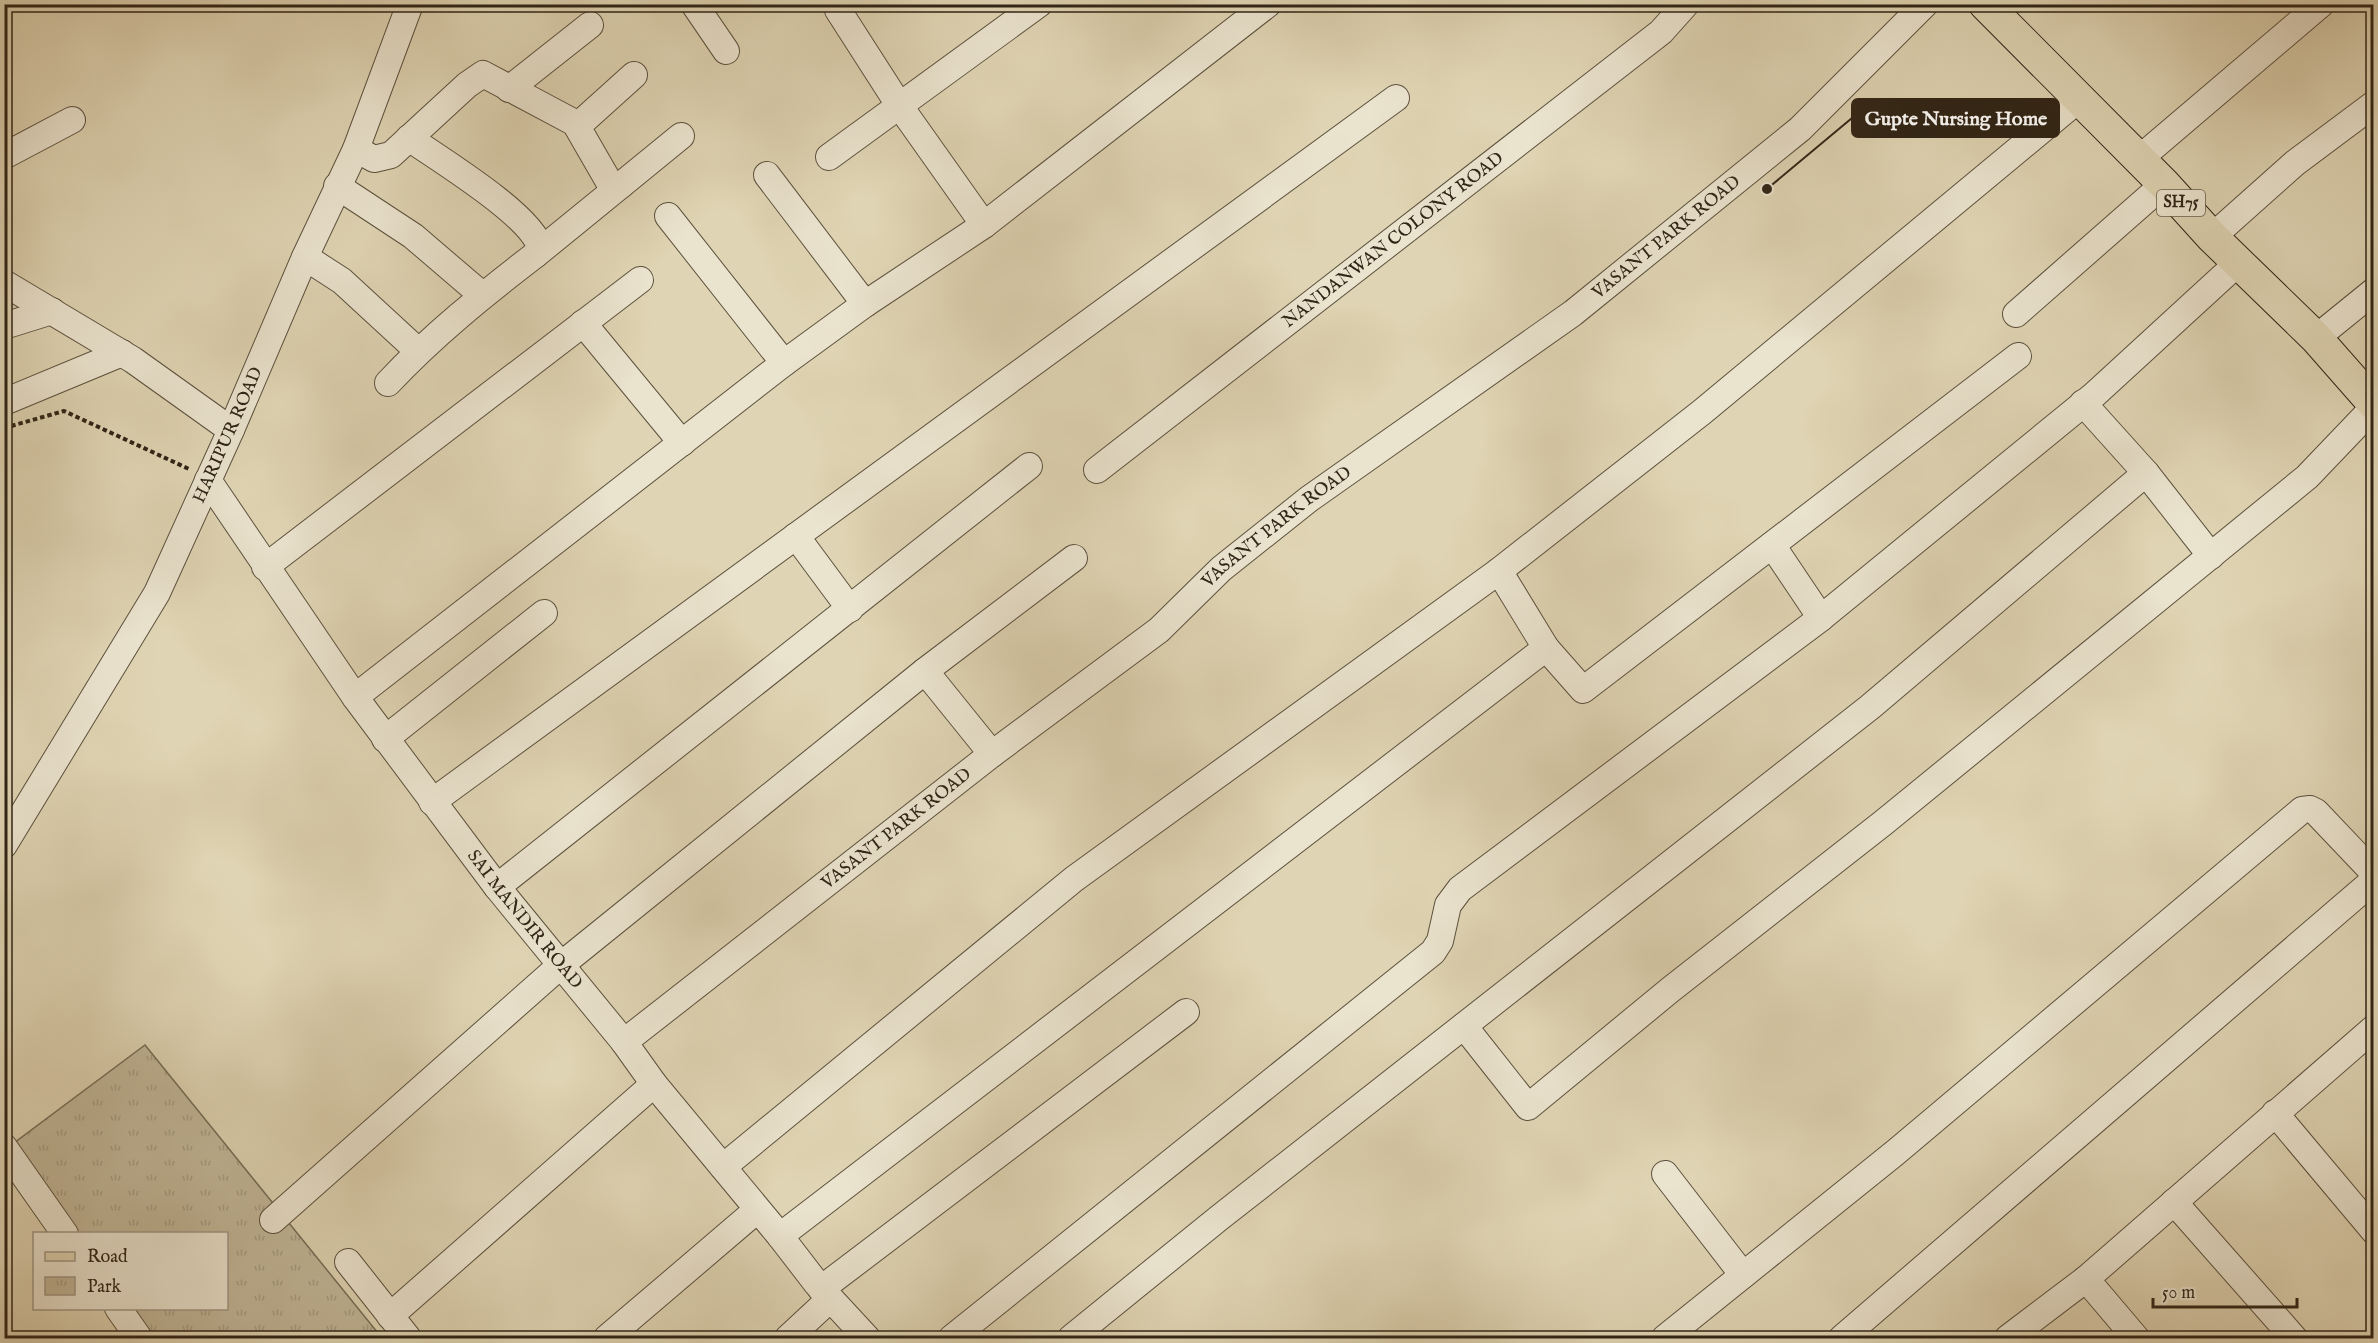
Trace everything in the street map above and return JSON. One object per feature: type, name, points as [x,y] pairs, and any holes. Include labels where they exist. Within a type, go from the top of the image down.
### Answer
[{"type":"main road","name":"SH75","points":[[1985,4],[2164,184],[2212,237],[2316,338],[2373,406]]},
{"type":"street","name":"HARIPUR ROAD","points":[[4,845],[157,593],[203,476],[231,430],[305,257],[356,149],[410,4]]},
{"type":"street","points":[[694,4],[726,51]]},
{"type":"street","points":[[837,4],[838,10],[899,105],[984,225]]},
{"type":"street","points":[[830,157],[1039,4]]},
{"type":"street","points":[[355,697],[784,363],[865,304],[984,225],[1268,4]]},
{"type":"street","name":"NANDANWAN COLONY ROAD","points":[[1096,470],[1652,39],[1686,4]]},
{"type":"street","name":"VASANT PARK ROAD","points":[[624,1042],[992,754],[1159,630],[1221,569],[1309,499],[1573,313],[1800,129],[1925,4]]},
{"type":"street","points":[[2139,159],[2321,4]]},
{"type":"street","points":[[509,89],[590,25]]},
{"type":"street","points":[[356,149],[374,159],[382,159],[391,155],[467,85],[483,74],[575,123],[609,182],[614,186],[621,185]]},
{"type":"street","points":[[575,123],[582,121],[634,75]]},
{"type":"street","points":[[432,802],[1396,98]]},
{"type":"street","points":[[723,1167],[1074,879],[1499,571],[1702,412],[2079,99]]},
{"type":"street","points":[[2212,237],[2295,163],[2373,104]]},
{"type":"street","points":[[4,156],[72,120]]},
{"type":"street","points":[[388,383],[418,351],[482,295],[535,255],[681,136]]},
{"type":"street","points":[[409,138],[508,208],[538,240],[540,248],[535,255]]},
{"type":"street","points":[[767,175],[865,304]]},
{"type":"street","points":[[2016,314],[2164,184]]},
{"type":"street","points":[[337,186],[413,236],[482,295]]},
{"type":"street","points":[[668,216],[784,363]]},
{"type":"street","points":[[305,257],[342,281],[418,351]]},
{"type":"street","points":[[952,1338],[1432,952],[1440,941],[1448,905],[1460,889],[1821,618],[2084,403],[2239,262]]},
{"type":"street","points":[[266,567],[640,280]]},
{"type":"street","points":[[4,284],[122,353],[231,430]]},
{"type":"street","points":[[2316,338],[2373,291]]},
{"type":"street","points":[[4,326],[52,312]]},
{"type":"street","points":[[583,323],[682,443]]},
{"type":"street","points":[[4,402],[122,353]]},
{"type":"street","points":[[1499,571],[1546,648],[1583,690],[2018,356]]},
{"type":"street","points":[[2084,403],[2146,474],[2211,556]]},
{"type":"street","points":[[1464,1026],[1528,1107],[1670,990],[1883,824],[2307,477],[2373,406]]},
{"type":"street","points":[[497,887],[1029,466]]},
{"type":"street","points":[[1071,1338],[1219,1218],[1870,707],[2146,474]]},
{"type":"street","name":"SAI MANDIR ROAD","points":[[203,476],[355,697],[497,887],[757,1210],[826,1294],[867,1338]]},
{"type":"street","points":[[796,536],[850,609]]},
{"type":"street","points":[[1772,545],[1821,618]]},
{"type":"street","points":[[273,1220],[561,965],[925,671],[1074,558]]},
{"type":"street","points":[[386,739],[544,613]]},
{"type":"street","points":[[780,1236],[1546,648]]},
{"type":"street","points":[[925,671],[992,754]]},
{"type":"street","points":[[1665,1338],[1896,1152],[2302,810],[2310,809],[2316,812],[2373,873]]},
{"type":"street","points":[[1842,1338],[2373,880]]},
{"type":"street","points":[[788,1338],[826,1294],[1186,1012]]},
{"type":"street","points":[[2008,1338],[2086,1279],[2275,1113],[2371,1034]]},
{"type":"street","points":[[390,1316],[654,1084]]},
{"type":"street","points":[[2275,1113],[2373,1231]]},
{"type":"street","points":[[4,1147],[64,1232]]},
{"type":"street","points":[[1665,1174],[1743,1275]]},
{"type":"street","points":[[2174,1202],[2294,1338]]},
{"type":"street","points":[[607,1338],[757,1210]]},
{"type":"street","points":[[348,1262],[408,1338]]},
{"type":"street","points":[[2086,1279],[2136,1338]]},
{"type":"street","points":[[119,1310],[138,1338]]},
{"type":"path","points":[[4,428],[64,411],[203,476]]},
{"type":"green space","points":[[145,1045],[382,1338],[154,1338],[131,1310],[228,1310],[228,1232],[71,1232],[6,1149]]},
{"type":"place","name":"Gupte Nursing Home","points":[[1767,189]]}]
